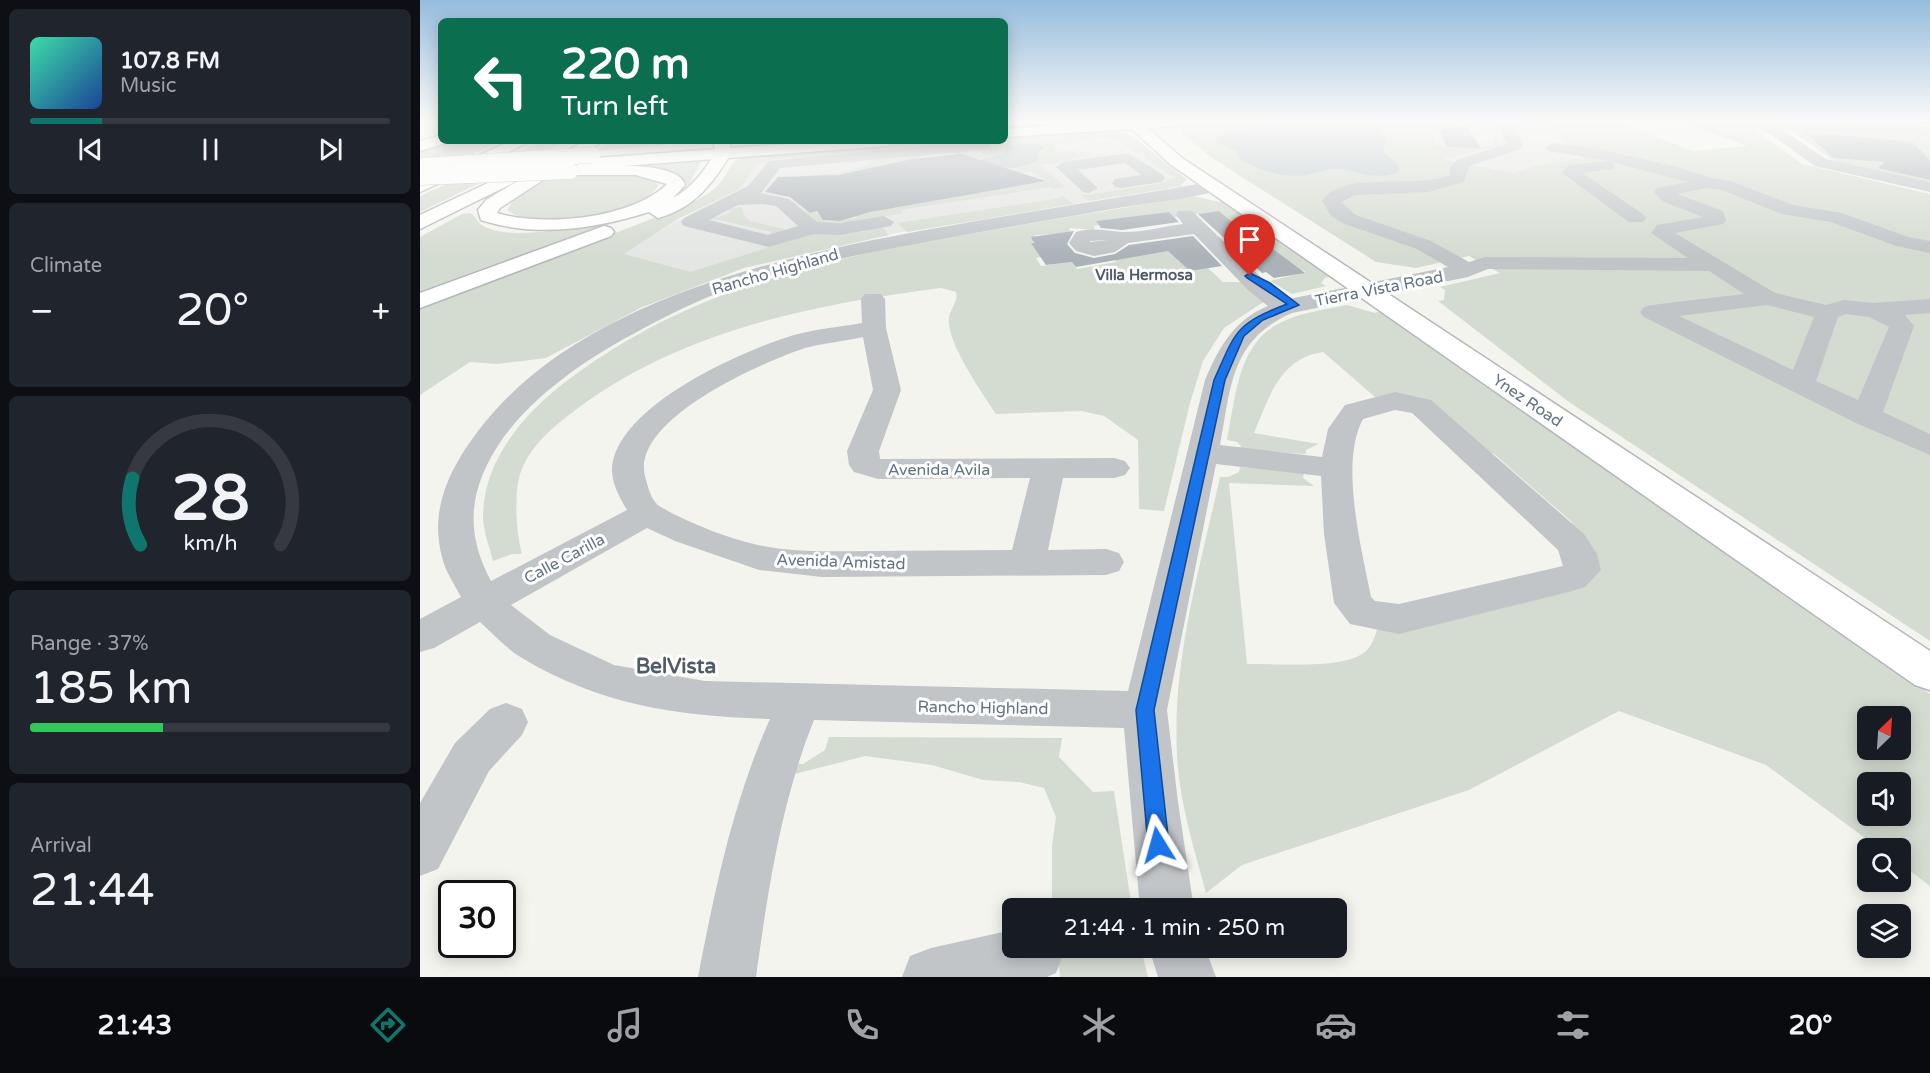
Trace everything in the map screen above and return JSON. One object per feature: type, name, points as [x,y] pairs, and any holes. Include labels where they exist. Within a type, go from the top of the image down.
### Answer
[{"type":"main road","points":[[420,187],[468,166]]},
{"type":"main road","points":[[421,172],[479,166]]},
{"type":"main road","points":[[421,172],[479,166]]},
{"type":"main road","points":[[420,223],[557,166]]},
{"type":"main road","points":[[564,166],[493,204],[487,210],[488,216],[508,224],[527,225],[595,220],[650,205],[664,198],[676,185],[675,180],[627,166]]},
{"type":"main road","points":[[420,301],[686,199],[702,188],[713,166]]},
{"type":"main road","name":"Ynez Road","points":[[1189,166],[1216,177],[1298,222],[1381,288],[1930,673]]},
{"type":"main road","name":"Ynez Road","points":[[1216,177],[1930,650]]},
{"type":"street","points":[[775,166],[754,190],[691,222],[770,241],[813,228]]},
{"type":"street","points":[[1068,166],[1064,167],[1092,197],[1156,178],[1139,166]]},
{"type":"street","points":[[1459,166],[1458,178],[1450,183],[1419,189],[1350,190],[1338,194],[1331,201],[1338,212],[1349,219],[1424,245],[1468,270]]},
{"type":"street","points":[[1613,166],[1575,169],[1570,173],[1636,218]]},
{"type":"street","points":[[1649,166],[1708,183],[1737,188],[1789,210],[1835,217],[1903,242],[1930,247]]},
{"type":"street","points":[[1832,166],[1930,188]]},
{"type":"street","name":"Rancho Highland","points":[[1145,710],[705,699],[607,681],[535,646],[482,601],[460,558],[455,518],[461,483],[502,419],[540,382],[587,349],[649,315],[711,288],[802,261],[898,226],[1216,177]]},
{"type":"street","points":[[1708,183],[1663,192],[1668,197],[1716,215],[1716,220],[1664,229],[1661,232],[1767,298],[1827,314],[1844,306],[1873,310],[1930,306]]},
{"type":"street","points":[[736,200],[760,199],[786,204],[799,219],[813,228]]},
{"type":"street","points":[[736,200],[750,205],[760,219],[780,226],[840,229],[898,226]]},
{"type":"street","points":[[1122,238],[1191,222],[1220,246],[1257,282],[1257,286],[1290,306]]},
{"type":"street","points":[[1220,246],[1245,242]]},
{"type":"street","name":"Tierra Vista Road","points":[[1166,898],[1153,802],[1145,710],[1219,380],[1240,334],[1260,318],[1290,306],[1468,270],[1485,263],[1714,265]]},
{"type":"street","points":[[1767,298],[1652,312],[1930,446]]},
{"type":"street","points":[[1866,417],[1902,326],[1896,319],[1873,310]]},
{"type":"street","name":"Avenida Avila","points":[[646,514],[633,493],[628,471],[634,445],[659,416],[722,373],[762,355],[874,313],[887,390],[863,451],[865,465],[878,469],[1114,468]]},
{"type":"street","points":[[1801,385],[1827,314]]},
{"type":"street","points":[[1395,401],[1421,406],[1571,542],[1579,554],[1582,570],[1572,578],[1399,619],[1364,614],[1353,603],[1338,502],[1337,468],[1348,419],[1353,412],[1395,401]]},
{"type":"street","points":[[1204,453],[1337,468]]},
{"type":"street","points":[[1027,563],[1049,468]]},
{"type":"street","name":"Calle Carilla","points":[[420,637],[482,601],[646,514]]},
{"type":"street","name":"Avenida Amistad","points":[[646,514],[687,533],[759,558],[822,564],[1106,562]]},
{"type":"street","points":[[727,977],[744,871],[756,817],[780,743],[799,703]]},
{"type":"street","points":[[420,851],[472,757],[506,722]]},
{"type":"street","points":[[931,977],[1014,958]]},
{"type":"street","points":[[1180,958],[1187,977]]},
{"type":"shaded area","points":[[487,166],[516,166],[420,212],[420,196]]},
{"type":"shaded area","points":[[627,166],[699,166],[688,186],[683,179],[670,170]]},
{"type":"shaded area","points":[[732,166],[756,166],[744,184],[736,191],[678,219],[624,254],[690,272],[812,234],[861,232],[880,225],[889,235],[744,268],[640,308],[546,358],[497,364],[470,362],[420,395],[420,309],[690,204],[721,182]]},
{"type":"shaded area","points":[[756,166],[1169,166],[1187,180],[1181,184],[1183,186],[902,232],[808,251],[744,268],[687,287],[606,265],[671,224],[736,191],[744,184]]},
{"type":"shaded area","points":[[864,166],[884,166],[825,180],[828,176],[803,176],[839,173]]},
{"type":"shaded area","points":[[923,166],[1041,166],[1065,187],[1054,189],[1051,187],[901,210],[903,213],[854,222],[828,223],[857,218],[856,216],[869,212],[1047,181],[1031,171],[875,204],[869,199],[895,191],[904,193],[963,184],[961,181],[967,179],[966,172],[950,166],[941,166],[895,174],[897,177],[866,184],[847,181]]},
{"type":"shaded area","points":[[990,166],[1025,166],[1013,168]]},
{"type":"shaded area","points":[[1156,166],[1169,166],[1187,180],[1181,184],[1183,186],[1089,201],[1080,194],[1087,195],[1169,182],[1166,180],[1175,178]]},
{"type":"shaded area","points":[[1224,166],[1477,166],[1514,173],[1537,166],[1809,166],[1930,194],[1930,641],[1569,402],[1438,301],[1444,300],[1445,290],[1440,287],[1500,273],[1469,256],[1416,268],[1376,262]]},
{"type":"shaded area","points":[[1254,166],[1399,166],[1399,171],[1384,176],[1335,169],[1302,175],[1283,175]]},
{"type":"shaded area","points":[[1479,166],[1537,166],[1514,173]]},
{"type":"shaded area","points":[[1851,166],[1930,166],[1930,183]]},
{"type":"shaded area","points":[[554,174],[626,174],[640,176],[658,185],[649,196],[633,205],[587,217],[539,219],[520,216],[507,210],[514,200]]},
{"type":"shaded area","points":[[1061,195],[1074,204],[907,232],[898,223],[1061,198]]},
{"type":"shaded area","points":[[1193,196],[1219,202],[1226,201],[1328,274],[1331,277],[1325,278],[1321,283],[1326,286],[1292,294],[1270,281],[1306,272],[1298,269],[1266,243],[1250,245],[1253,235],[1239,229],[1219,211],[1174,217],[1169,212],[1097,221],[1099,225],[1094,226],[1095,230],[1069,228],[1071,233],[1035,235],[1032,244],[1042,257],[1036,258],[1041,266],[1072,262],[1077,269],[1116,262],[1114,258],[1175,247],[1181,262],[1190,271],[1208,268],[1223,282],[1244,282],[1265,301],[1224,328],[1203,361],[1190,403],[1164,511],[1139,509],[1138,440],[1104,416],[1082,411],[996,414],[966,368],[953,340],[949,318],[956,299],[956,292],[941,288],[846,302],[753,324],[707,339],[621,380],[564,419],[532,450],[522,469],[517,488],[517,523],[522,554],[512,554],[493,561],[483,522],[485,496],[490,476],[509,439],[537,407],[568,380],[616,347],[665,320],[768,279],[875,251]]},
{"type":"shaded area","points":[[741,207],[745,217],[750,221],[788,230],[766,236],[772,232],[716,219],[706,221],[710,216],[718,217],[732,211],[726,209]]},
{"type":"shaded area","points":[[805,210],[810,213],[816,212],[826,223],[814,223],[803,215]]},
{"type":"shaded area","points":[[470,213],[483,226],[497,231],[515,233],[558,230],[636,214],[420,296],[420,237],[462,214]]},
{"type":"shaded area","points":[[1347,305],[1375,313],[1380,311],[1930,694],[1930,886],[1911,872],[1911,838],[1865,838],[1766,765],[1619,711],[1469,790],[1242,865],[1206,893],[1181,790],[1177,755],[1177,720],[1179,684],[1189,614],[1220,477],[1228,477],[1239,472],[1240,467],[1304,473],[1303,478],[1314,486],[1229,483],[1247,664],[1312,664],[1346,660],[1359,656],[1371,645],[1382,605],[1401,606],[1562,569],[1564,559],[1562,554],[1544,534],[1573,523],[1493,453],[1483,456],[1388,397],[1375,397],[1323,352],[1296,362],[1286,371],[1271,393],[1254,433],[1319,444],[1306,450],[1306,454],[1240,450],[1241,446],[1237,442],[1227,440],[1240,376],[1253,347],[1276,325],[1310,312]]},
{"type":"shaded area","points":[[829,737],[1062,738],[1059,757],[1093,792],[1114,791],[1130,898],[1052,898],[1052,846],[1056,817],[1044,788],[1019,782],[983,780],[932,765],[865,756],[783,777],[787,763],[803,764],[825,750]]},
{"type":"shaded area","points":[[1058,958],[1143,958],[1148,977],[1060,977]]},
{"type":"building","points":[[882,166],[997,166],[1046,181],[870,212],[840,221],[823,220],[817,211],[810,213],[790,197],[765,192],[778,177],[839,175]]},
{"type":"building","points":[[1881,166],[1930,166],[1930,180],[1878,168]]},
{"type":"building","points":[[1219,211],[1240,229],[1265,243],[1305,273],[1274,278],[1266,272],[1262,273],[1198,214]]},
{"type":"building","points":[[1169,212],[1179,222],[1122,230],[1101,228],[1096,221]]},
{"type":"building","points":[[1074,231],[1067,244],[1075,253],[1094,258],[1115,254],[1129,245],[1193,236],[1222,266],[1190,271],[1168,251],[1076,267],[1072,262],[1046,265],[1031,243],[1034,243],[1031,237]]},
{"type":"district","name":"Villa Hermosa","points":[[1144,275]]},
{"type":"district","name":"BelVista","points":[[676,666]]},
{"type":"route","points":[[1158,845],[1145,710],[1166,610],[1199,478],[1219,380],[1240,334],[1260,318],[1294,305],[1267,285],[1257,282],[1250,276]]}]
